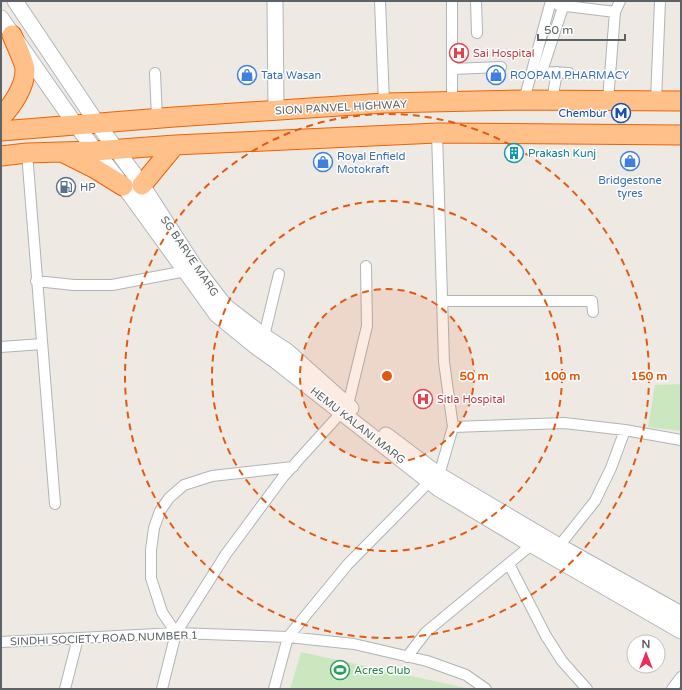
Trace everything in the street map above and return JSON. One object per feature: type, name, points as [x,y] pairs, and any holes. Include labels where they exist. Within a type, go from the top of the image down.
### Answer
[{"type":"highway","points":[[1,117],[11,108],[20,90],[25,70],[12,35]]},
{"type":"highway","name":"SION PANVEL HIGHWAY","points":[[1,131],[157,118],[384,103],[524,100],[681,101]]},
{"type":"highway","points":[[1,156],[27,153],[94,151],[175,145],[437,133],[681,135]]},
{"type":"highway","points":[[142,185],[175,145]]},
{"type":"highway","points":[[62,152],[94,168],[123,186]]},
{"type":"main road","name":"SG BARVE MARG","points":[[15,1],[97,123],[142,185],[195,267],[225,306],[259,341],[287,350],[345,409]]},
{"type":"main road","points":[[275,1],[276,110]]},
{"type":"main road","name":"HEMU KALANI MARG","points":[[1,18],[94,151],[123,186],[217,315],[259,341],[276,361],[345,409],[434,479],[537,540],[681,631]]},
{"type":"main road","points":[[537,540],[559,546],[681,614]]},
{"type":"street","points":[[380,1],[384,103]]},
{"type":"street","points":[[452,1],[452,102]]},
{"type":"street","points":[[476,1],[477,33]]},
{"type":"street","points":[[608,100],[615,12],[620,1]]},
{"type":"street","points":[[656,100],[660,1]]},
{"type":"street","points":[[524,100],[550,2],[597,5],[615,12]]},
{"type":"street","points":[[564,3],[543,71],[569,73]]},
{"type":"street","points":[[452,69],[501,68]]},
{"type":"street","points":[[552,100],[557,72]]},
{"type":"street","points":[[155,73],[157,118]]},
{"type":"street","points":[[274,689],[288,637],[348,564],[434,479],[453,427],[444,362],[437,133]]},
{"type":"street","points":[[27,153],[36,281],[55,504]]},
{"type":"street","points":[[162,689],[176,633],[226,554],[283,477],[345,409],[367,326],[366,266]]},
{"type":"street","points":[[36,281],[74,285],[112,285],[186,271]]},
{"type":"street","points":[[259,341],[279,274]]},
{"type":"street","points":[[443,301],[592,301],[593,312]]},
{"type":"street","points":[[1,347],[42,344]]},
{"type":"street","points":[[276,361],[287,350]]},
{"type":"street","points":[[453,427],[564,423],[624,430],[681,440]]},
{"type":"street","points":[[559,546],[594,501],[611,468],[624,430]]},
{"type":"street","points":[[176,633],[162,612],[150,578],[151,550],[154,528],[160,511],[169,498],[184,485],[212,476],[293,467]]},
{"type":"street","points":[[407,657],[426,632],[537,540]]},
{"type":"street","points":[[509,564],[546,636],[562,661],[587,689]]},
{"type":"street","name":"SINDHI SOCIETY ROAD NUMBER 1","points":[[1,642],[176,633],[288,637],[354,644],[427,661],[466,675],[486,689]]},
{"type":"street","points":[[65,689],[78,638]]},
{"type":"street","points":[[672,689],[681,677]]},
{"type":"green space","points":[[681,384],[681,431],[648,427],[655,385]]},
{"type":"green space","name":"Acres Club","points":[[301,652],[466,688],[290,689]]},
{"type":"place","name":"Sai Hospital","points":[[459,53]]},
{"type":"place","name":"Tata Wasan","points":[[247,75]]},
{"type":"place","name":"ROOPAM PHARMACY","points":[[496,75]]},
{"type":"place","name":"Chembur","points":[[621,113]]},
{"type":"place","name":"Prakash Kunj","points":[[514,153]]},
{"type":"place","name":"Bridgestone tyres","points":[[630,161]]},
{"type":"place","name":"Royal Enfield Motokraft","points":[[323,162]]},
{"type":"place","name":"HP","points":[[66,187]]},
{"type":"place","name":"Sitla Hospital","points":[[423,399]]},
{"type":"place","name":"Acres Club","points":[[340,670]]}]
